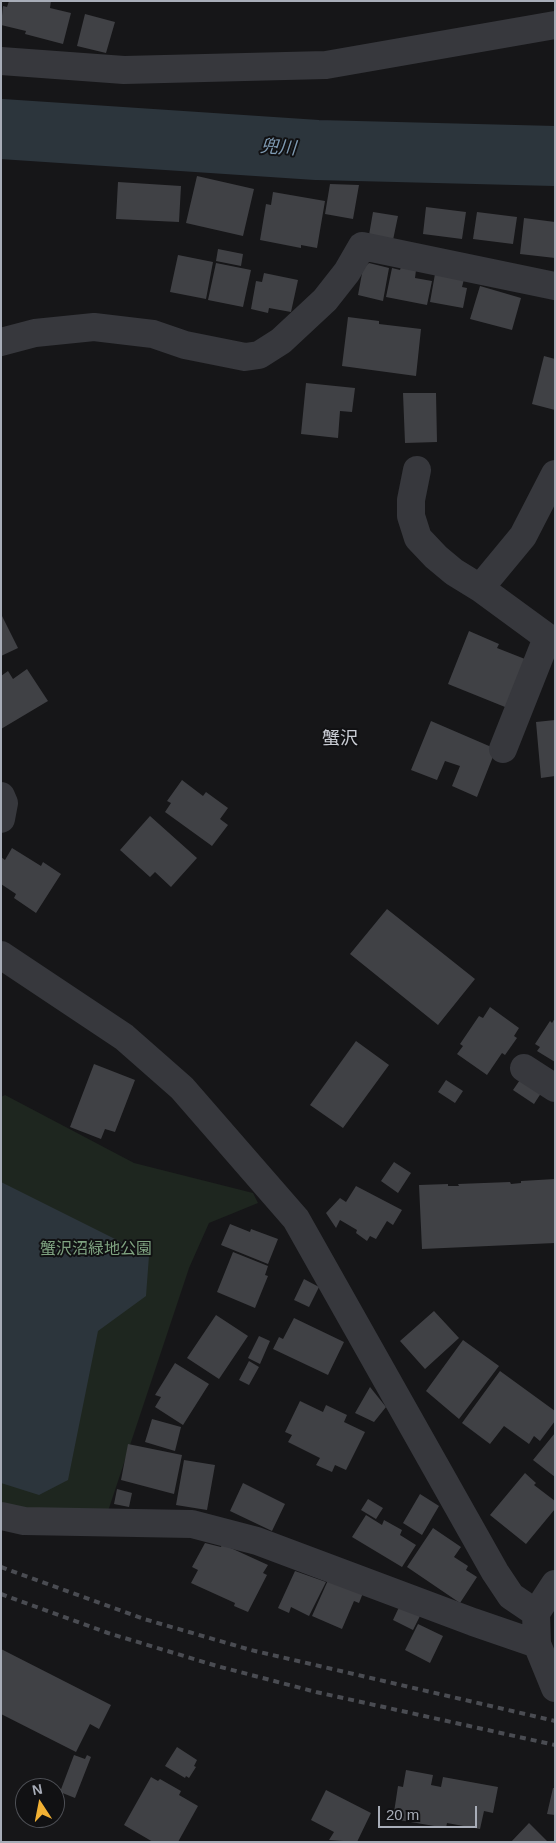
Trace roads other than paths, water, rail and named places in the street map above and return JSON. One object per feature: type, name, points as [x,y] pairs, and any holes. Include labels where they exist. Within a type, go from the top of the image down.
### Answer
[{"type":"street","points":[[1,61],[124,70],[326,64],[555,25]]},
{"type":"street","points":[[1,342],[36,333],[94,327],[153,334],[185,345],[245,357],[260,355],[281,341],[325,300],[347,272],[362,246],[555,286]]},
{"type":"street","points":[[418,470],[410,500],[411,516],[418,538],[436,557],[551,641],[503,750]]},
{"type":"street","points":[[480,588],[523,536],[555,474]]},
{"type":"street","points":[[1,796],[4,803],[1,819]]},
{"type":"street","points":[[1,956],[124,1037],[182,1088],[296,1219],[495,1572],[511,1596],[536,1614]]},
{"type":"street","points":[[524,1068],[555,1088]]},
{"type":"street","points":[[1,1516],[24,1521],[192,1524],[257,1541],[537,1644]]},
{"type":"street","points":[[554,1685],[537,1644],[536,1614],[555,1584]]},
{"type":"waterway","name":"兜川","points":[[1,129],[317,150],[555,156]]},
{"type":"railway","points":[[1,1567],[144,1619],[251,1650],[555,1721]]},
{"type":"railway","points":[[1,1594],[108,1633],[217,1666],[316,1692],[555,1745]]},
{"type":"district","name":"蟹沢","points":[[340,739]]},
{"type":"park label","name":"蟹沢沼緑地公園","points":[[96,1250]]}]
